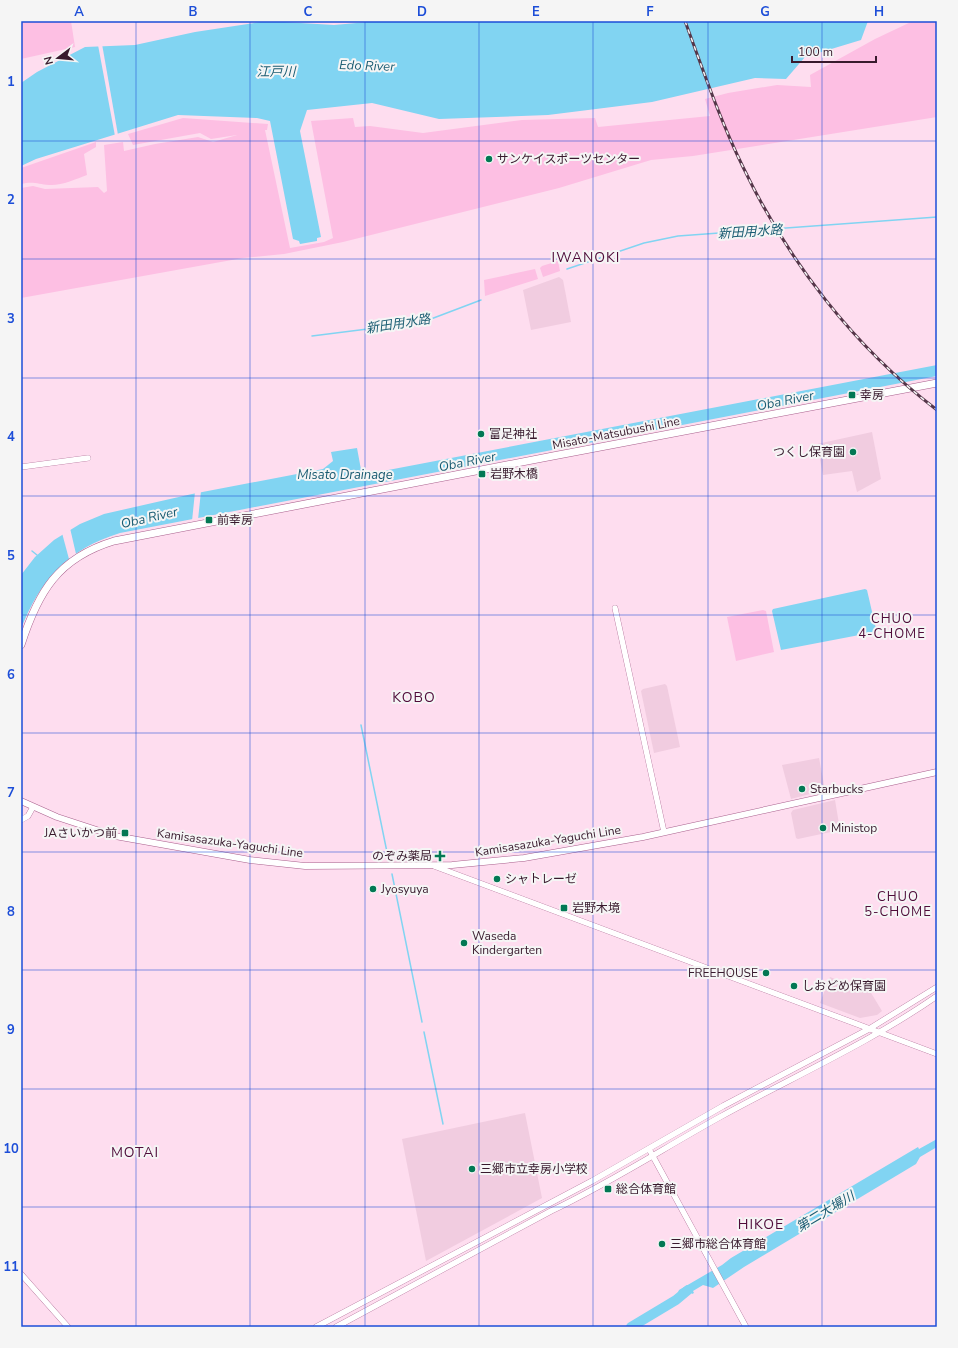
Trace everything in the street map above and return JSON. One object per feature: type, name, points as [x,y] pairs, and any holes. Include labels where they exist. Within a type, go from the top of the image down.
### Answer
[{"type":"main road","name":"Misato-Matsubushi Line","points":[[21,645],[32,612],[49,584],[66,567],[80,556],[114,541],[937,383]]},
{"type":"main road","name":"Kamisasazuka-Yaguchi Line","points":[[21,801],[66,821],[115,836],[258,861],[306,866],[434,866],[495,862],[538,856],[664,832],[937,772]]},
{"type":"street","points":[[21,467],[88,458]]},
{"type":"street","points":[[615,608],[664,832]]},
{"type":"street","points":[[21,820],[28,816],[33,807]]},
{"type":"street","points":[[434,866],[937,1054]]},
{"type":"street","points":[[316,1327],[592,1181],[723,1106],[869,1029],[937,987]]},
{"type":"street","points":[[336,1327],[539,1218],[587,1194],[719,1117],[879,1032],[937,996]]},
{"type":"street","points":[[649,1148],[746,1327]]},
{"type":"street","points":[[21,1274],[68,1327]]},
{"type":"shaded area","points":[[21,21],[71,21],[75,47],[21,59]]},
{"type":"shaded area","name":"サンケイスポーツセンター","points":[[913,21],[937,21],[937,117],[693,156],[651,160],[559,188],[343,242],[284,254],[243,258],[21,298],[21,188],[33,186],[45,189],[98,187],[104,193],[107,191],[104,145],[123,142],[124,151],[198,137],[213,142],[237,135],[211,139],[200,133],[133,145],[128,134],[183,118],[268,124],[267,130],[265,130],[290,248],[324,242],[333,238],[311,121],[353,118],[355,127],[370,126],[423,133],[522,120],[595,118],[598,127],[710,116],[705,99],[728,93],[777,85],[811,87],[810,75],[875,39]]},
{"type":"shaded area","points":[[96,142],[96,147],[84,154],[87,175],[54,185],[32,183],[21,184],[21,168]]},
{"type":"shaded area","points":[[558,261],[560,271],[543,277],[540,268]]},
{"type":"shaded area","points":[[535,269],[538,279],[485,296],[484,280]]},
{"type":"shaded area","points":[[559,277],[563,280],[571,322],[531,330],[523,290]]},
{"type":"shaded area","points":[[872,432],[881,479],[857,492],[852,471],[823,475],[817,444]]},
{"type":"shaded area","points":[[763,610],[766,611],[774,652],[736,661],[727,617]]},
{"type":"shaded area","points":[[665,684],[667,686],[680,747],[654,753],[641,691],[643,689]]},
{"type":"shaded area","points":[[819,758],[825,790],[791,799],[782,765]]},
{"type":"shaded area","points":[[835,800],[840,830],[798,839],[796,838],[791,813],[793,810]]},
{"type":"shaded area","points":[[830,977],[857,988],[865,983],[882,1011],[877,1015],[860,1018],[820,1003]]},
{"type":"shaded area","name":"三郷市立幸房小学校","points":[[525,1113],[542,1198],[426,1261],[402,1139]]},
{"type":"water","name":"江戸川","points":[[267,21],[334,25],[379,21],[868,21],[861,40],[805,57],[786,79],[755,78],[652,102],[548,115],[439,119],[372,103],[307,110],[300,131],[321,237],[317,238],[317,241],[300,244],[299,241],[293,239],[270,121],[257,118],[178,115],[36,159],[21,166],[21,83],[37,72],[85,47],[135,45],[195,32]]},
{"type":"water","name":"Misato Drainage","points":[[937,365],[937,376],[120,533],[85,548],[71,557],[58,569],[47,581],[37,596],[21,629],[21,575],[35,557],[54,540],[80,524],[104,514],[192,494],[323,469],[333,461],[331,452],[357,448],[362,475]]},
{"type":"water","points":[[865,589],[867,590],[876,629],[875,632],[781,650],[772,611],[773,609]]},
{"type":"water","points":[[937,1139],[937,1147],[920,1157],[916,1164],[744,1267],[713,1288],[703,1285],[693,1291],[694,1293],[692,1294],[691,1292],[679,1299],[676,1297],[679,1290],[722,1265],[731,1258],[918,1147],[919,1149]]},
{"type":"pier","points":[[102,44],[118,135],[115,136],[98,45]]},
{"type":"pier","points":[[201,491],[198,520],[192,521],[195,492]]},
{"type":"pier","points":[[70,528],[76,554],[69,559],[62,533]]},
{"type":"waterway","name":"新田用水路","points":[[567,269],[644,243],[678,236],[937,217]]},
{"type":"waterway","name":"新田用水路","points":[[312,336],[423,322],[481,300]]},
{"type":"waterway","points":[[32,551],[37,555]]},
{"type":"waterway","points":[[361,725],[388,857]]},
{"type":"waterway","points":[[392,874],[422,1022]]},
{"type":"waterway","points":[[424,1032],[443,1124]]},
{"type":"waterway","name":"第二大場川","points":[[631,1327],[676,1300],[688,1290]]},
{"type":"railway","points":[[685,21],[712,95],[743,167],[761,202],[802,269],[851,330],[878,359],[937,410]]},
{"type":"place","name":"サンケイスポーツセンター","points":[[489,159]]},
{"type":"place","name":"幸房","points":[[852,395]]},
{"type":"place","name":"富足神社","points":[[481,434]]},
{"type":"place","name":"つくし保育園","points":[[853,452]]},
{"type":"place","name":"岩野木橋","points":[[482,474]]},
{"type":"place","name":"前幸房","points":[[209,520]]},
{"type":"place","name":"Starbucks","points":[[802,789]]},
{"type":"place","name":"Ministop","points":[[823,828]]},
{"type":"place","name":"JAさいかつ前","points":[[125,833]]},
{"type":"place","name":"のぞみ薬局","points":[[440,856]]},
{"type":"place","name":"シャトレーゼ","points":[[497,879]]},
{"type":"place","name":"Jyosyuya","points":[[373,889]]},
{"type":"place","name":"岩野木境","points":[[564,908]]},
{"type":"place","name":"Waseda Kindergarten","points":[[464,943]]},
{"type":"place","name":"FREEHOUSE","points":[[766,973]]},
{"type":"place","name":"しおどめ保育園","points":[[794,986]]},
{"type":"place","name":"三郷市立幸房小学校","points":[[472,1169]]},
{"type":"place","name":"総合体育館","points":[[608,1189]]},
{"type":"place","name":"三郷市総合体育館","points":[[662,1244]]},
{"type":"district","name":"IWANOKI","points":[[586,257]]},
{"type":"district","name":"CHUO 4-CHOME","points":[[892,626]]},
{"type":"district","name":"KOBO","points":[[414,697]]},
{"type":"district","name":"CHUO 5-CHOME","points":[[898,904]]},
{"type":"district","name":"MOTAI","points":[[135,1152]]},
{"type":"district","name":"HIKOE","points":[[761,1224]]},
{"type":"water label","name":"Edo River","points":[[367,65]]},
{"type":"water label","name":"Oba River","points":[[785,400]]},
{"type":"water label","name":"Oba River","points":[[467,461]]},
{"type":"water label","name":"Oba River","points":[[149,517]]}]
